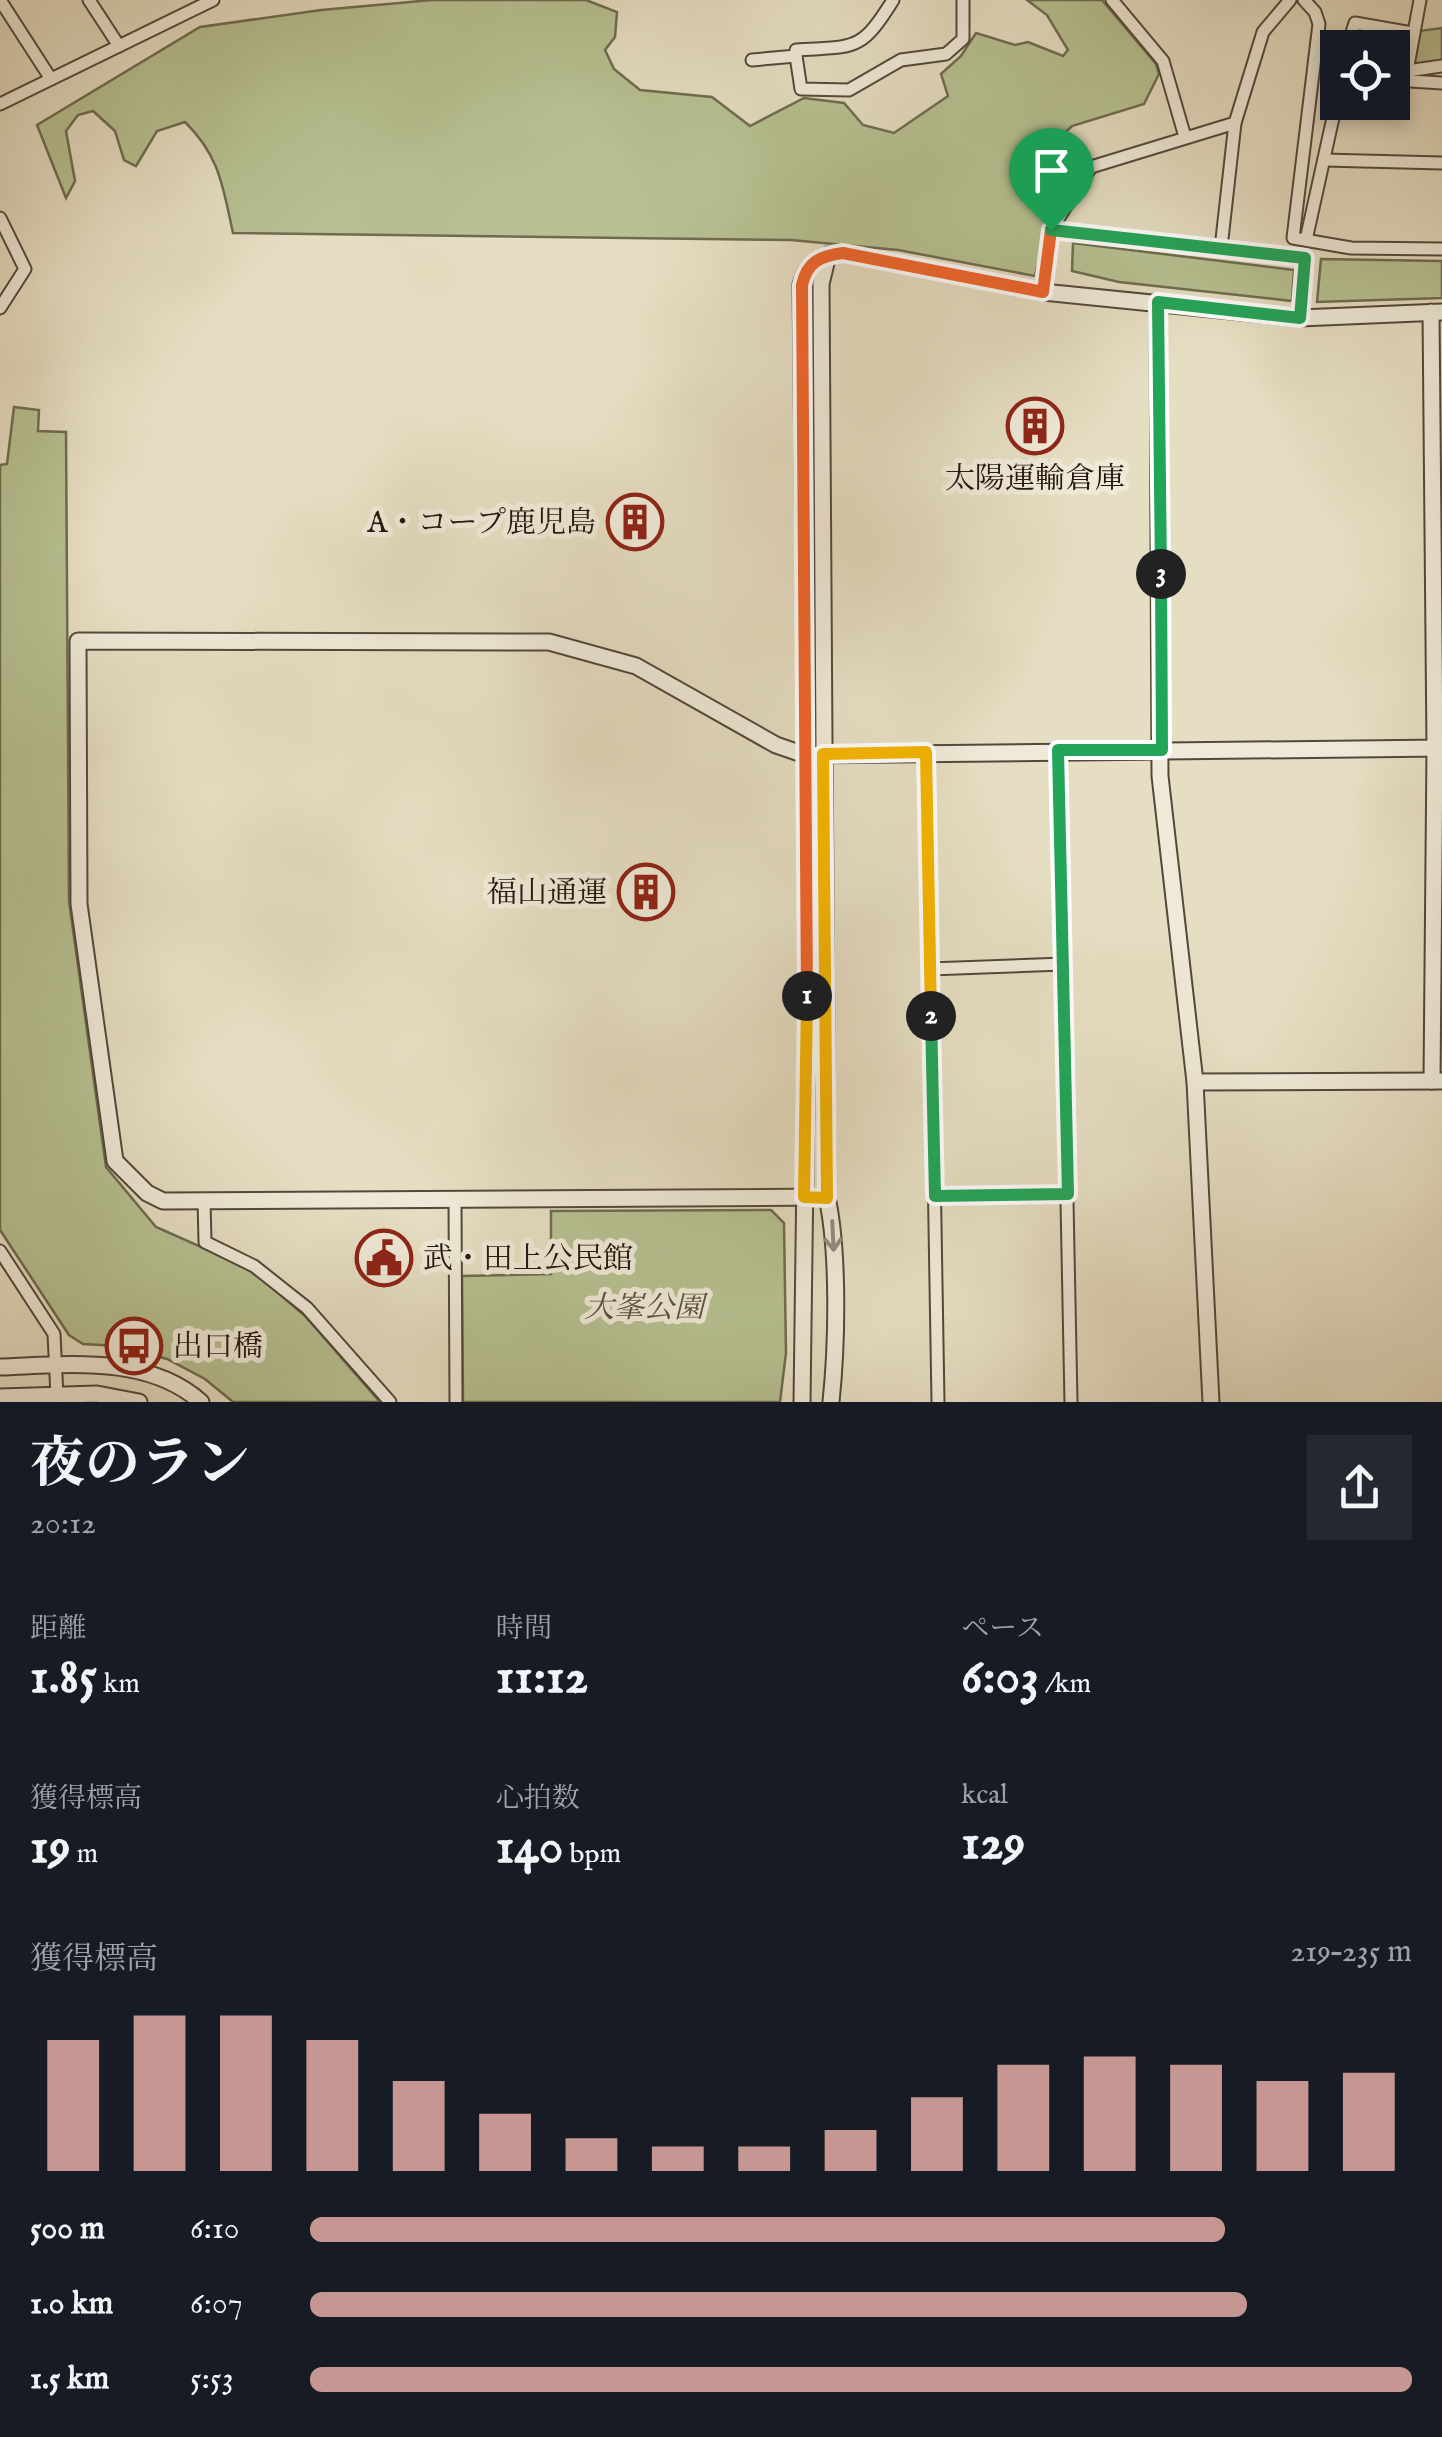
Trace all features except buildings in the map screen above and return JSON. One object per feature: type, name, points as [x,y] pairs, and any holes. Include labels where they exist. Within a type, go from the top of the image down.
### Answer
[{"type":"street","points":[[0,0],[51,79]]},
{"type":"street","points":[[89,0],[118,46]]},
{"type":"street","points":[[0,104],[118,46],[186,6],[213,0]]},
{"type":"street","points":[[893,0],[871,35],[860,42],[796,50],[801,89],[849,90],[901,60],[946,54],[963,38],[963,0]]},
{"type":"street","points":[[1112,0],[1163,61],[1185,136]]},
{"type":"street","points":[[1221,248],[1235,122],[1264,32],[1290,0]]},
{"type":"street","points":[[1304,0],[1319,24],[1293,238],[1351,248],[1442,248]]},
{"type":"street","points":[[1410,49],[1420,0]]},
{"type":"street","points":[[1353,30],[1355,22],[1396,30]]},
{"type":"street","points":[[752,60],[796,56]]},
{"type":"street","points":[[1410,71],[1442,66]]},
{"type":"street","points":[[1410,80],[1442,84]]},
{"type":"street","points":[[1306,240],[1333,120]]},
{"type":"street","points":[[1043,292],[1051,230],[1091,167],[1235,122]]},
{"type":"street","points":[[1324,160],[1442,163]]},
{"type":"street","points":[[0,218],[25,269],[0,308]]},
{"type":"street","points":[[1051,230],[1305,258],[1300,318]]},
{"type":"street","points":[[802,1402],[808,945],[802,285],[805,272],[818,258],[843,253],[1043,292],[1300,318],[1436,312],[1437,1081],[1195,1082]]},
{"type":"street","points":[[828,255],[821,284],[827,1198],[834,1226],[831,1402]]},
{"type":"street","points":[[1158,302],[1160,776],[1195,1082],[1211,1402]]},
{"type":"street","points":[[827,1198],[163,1201],[146,1194],[115,1161],[78,904],[78,641],[550,642],[636,666],[776,745],[805,755],[1438,748]]},
{"type":"street","points":[[1058,750],[1070,1402]]},
{"type":"street","points":[[926,752],[938,1402]]},
{"type":"street","points":[[930,969],[1064,964]]},
{"type":"street","points":[[935,1196],[1068,1194]]},
{"type":"street","points":[[455,1198],[456,1402]]},
{"type":"street","points":[[204,1200],[205,1242],[254,1266],[306,1308],[390,1402]]},
{"type":"street","points":[[0,1251],[54,1334],[57,1396]]},
{"type":"street","points":[[0,1367],[97,1365],[139,1371],[167,1381],[200,1402]]},
{"type":"street","points":[[0,1398],[98,1394],[139,1402]]},
{"type":"green space","points":[[432,0],[586,0],[617,12],[615,37],[605,50],[614,69],[640,90],[712,97],[750,126],[804,98],[844,103],[863,125],[894,133],[948,96],[941,74],[961,56],[976,33],[1015,45],[1028,42],[1063,56],[1068,50],[1047,15],[1027,0],[1102,0],[1156,64],[1159,74],[1144,104],[1072,126],[1035,160],[1035,181],[1044,186],[1072,168],[1081,168],[1047,221],[1035,276],[898,250],[791,240],[233,233],[213,160],[185,122],[157,131],[136,166],[124,160],[115,131],[93,111],[78,115],[66,131],[75,181],[66,198],[37,125],[200,27]]},
{"type":"green space","points":[[1442,28],[1442,61],[1417,65],[1413,61],[1419,31]]},
{"type":"green space","points":[[1073,243],[1294,270],[1292,301],[1119,282],[1072,271]]},
{"type":"green space","points":[[1321,259],[1442,261],[1442,298],[1317,302]]},
{"type":"green space","points":[[14,407],[39,410],[38,431],[66,432],[69,901],[106,1167],[156,1227],[251,1269],[305,1316],[380,1402],[233,1402],[205,1379],[167,1359],[119,1346],[83,1344],[69,1335],[0,1230],[0,465],[7,464]]},
{"type":"green space","name":"大峯公園","points":[[771,1210],[784,1223],[786,1353],[780,1402],[463,1402],[462,1276],[551,1274],[551,1211]]},
{"type":"place","name":"太陽運輸倉庫","points":[[1035,426]]},
{"type":"place","name":"A・コープ鹿児島","points":[[635,522]]},
{"type":"place","name":"福山通運","points":[[646,892]]},
{"type":"place","name":"武・田上公民館","points":[[384,1258]]},
{"type":"place","name":"出口橋","points":[[134,1346]]},
{"type":"route","points":[[1051,230],[1305,258],[1300,318],[1158,302],[1162,750],[1058,750],[1068,1194],[935,1196],[926,752],[823,754],[827,1198],[804,1197],[808,945],[802,285],[805,272],[818,258],[843,253],[1043,292],[1051,230]]}]
